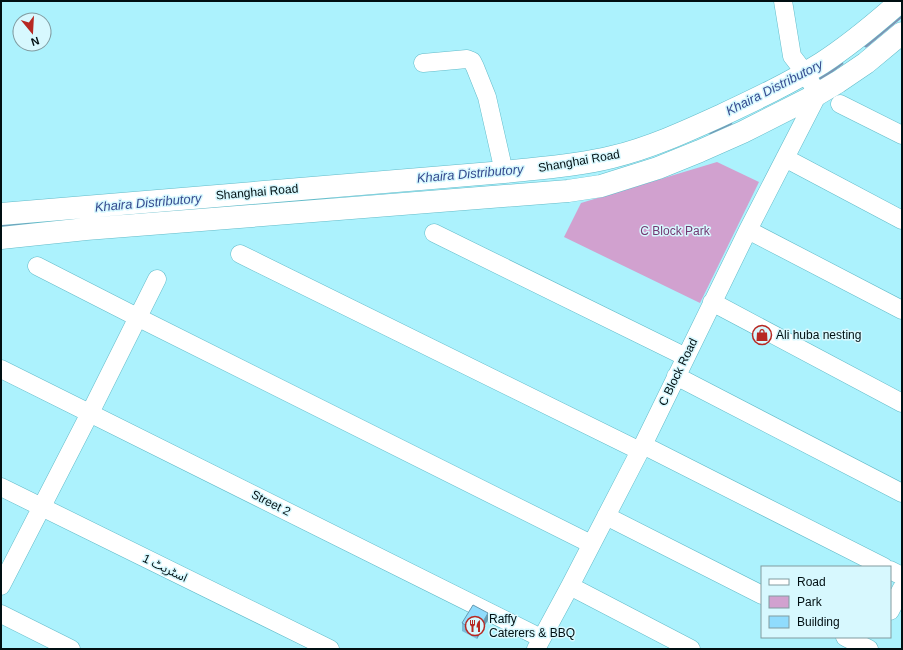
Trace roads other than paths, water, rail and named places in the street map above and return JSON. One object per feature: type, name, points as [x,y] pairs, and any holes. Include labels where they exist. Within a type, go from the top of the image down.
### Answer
[{"type":"main road","name":"Shanghai Road","points":[[1,238],[86,229],[595,187],[658,168],[743,132],[812,83],[841,50],[901,1]]},
{"type":"main road","name":"Shanghai Road","points":[[1,214],[504,172],[591,162],[638,150],[667,139],[696,127],[783,85],[812,83],[866,63],[902,33]]},
{"type":"street","points":[[783,1],[792,56],[812,83]]},
{"type":"street","points":[[423,63],[467,59],[472,61],[487,97],[504,172]]},
{"type":"street","name":"C Block Road","points":[[538,644],[570,586],[641,448],[712,302],[785,158],[812,83]]},
{"type":"street","points":[[840,104],[902,135]]},
{"type":"street","points":[[785,158],[902,220]]},
{"type":"street","points":[[748,230],[902,310]]},
{"type":"street","points":[[434,233],[686,357]]},
{"type":"street","points":[[240,254],[882,566]]},
{"type":"street","points":[[37,266],[591,544]]},
{"type":"street","points":[[1,586],[157,278]]},
{"type":"street","points":[[712,302],[902,403]]},
{"type":"street","name":"Street 2","points":[[1,369],[90,412],[538,644]]},
{"type":"street","points":[[676,376],[902,493]]},
{"type":"street","name":"اسٹریٹ 1","points":[[1,487],[330,649]]},
{"type":"street","points":[[606,516],[761,594]]},
{"type":"street","points":[[891,570],[902,576]]},
{"type":"street","points":[[570,586],[691,649]]},
{"type":"street","points":[[891,609],[902,588]]},
{"type":"street","points":[[1,614],[71,649]]},
{"type":"street","points":[[847,638],[869,649],[875,638]]},
{"type":"waterway","name":"Khaira Distributory","points":[[866,45],[902,15]]},
{"type":"waterway","name":"Khaira Distributory","points":[[815,80],[828,73],[841,63]]},
{"type":"waterway","name":"Khaira Distributory","points":[[711,132],[730,123]]},
{"type":"waterway","name":"Khaira Distributory","points":[[1,226],[55,220]]},
{"type":"place","name":"Ali huba nesting","points":[[762,335]]},
{"type":"place","name":"Raffy Caterers & BBQ","points":[[475,626]]},
{"type":"park label","name":"C Block Park","points":[[675,231]]}]
